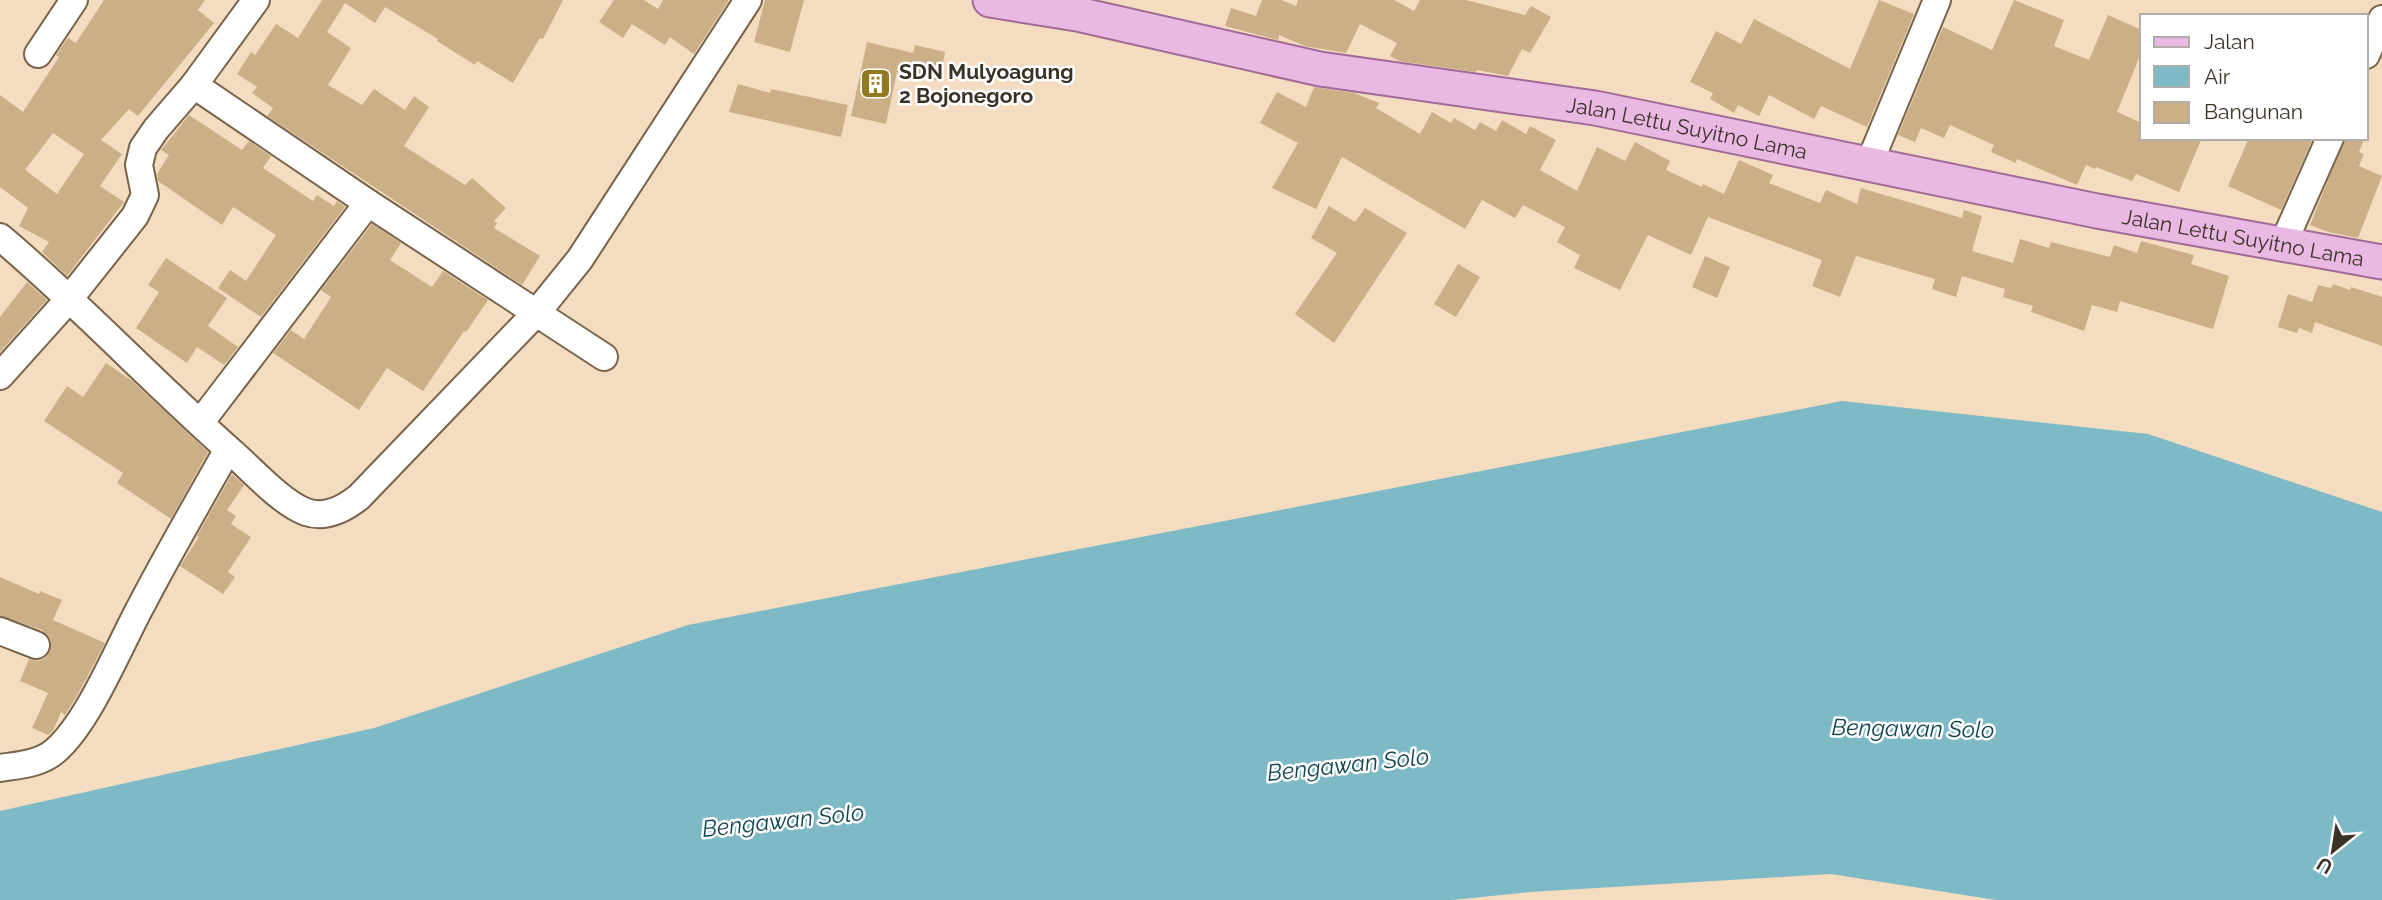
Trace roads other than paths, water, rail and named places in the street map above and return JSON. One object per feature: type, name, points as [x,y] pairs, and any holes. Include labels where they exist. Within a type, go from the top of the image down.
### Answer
[{"type":"main road","name":"Jalan Lettu Suyitno Lama","points":[[990,0],[1071,7],[1320,69],[1587,106],[2097,211],[2382,262]]},
{"type":"street","points":[[38,54],[74,0]]},
{"type":"street","points":[[0,376],[70,298],[140,207],[145,195],[139,165],[143,148],[194,85],[256,0]]},
{"type":"street","points":[[0,237],[70,298],[228,449],[298,508],[307,513],[324,514],[341,509],[359,497],[538,311],[580,259],[748,0]]},
{"type":"street","points":[[1869,164],[1937,0]]},
{"type":"street","points":[[2368,50],[2382,19]]},
{"type":"street","points":[[194,85],[368,203],[604,356]]},
{"type":"street","points":[[2283,244],[2329,140]]},
{"type":"street","points":[[200,423],[368,203]]},
{"type":"street","points":[[0,768],[41,760],[65,742],[90,703],[142,602],[228,449]]},
{"type":"street","points":[[0,631],[36,645]]},
{"type":"water","name":"Bengawan Solo","points":[[1842,401],[2148,434],[2382,512],[2382,900],[1996,900],[1831,874],[1530,892],[1452,900],[0,900],[0,811],[374,728],[688,625]]},
{"type":"place","name":"SDN Mulyoagung 2 Bojonegoro","points":[[876,83]]}]
